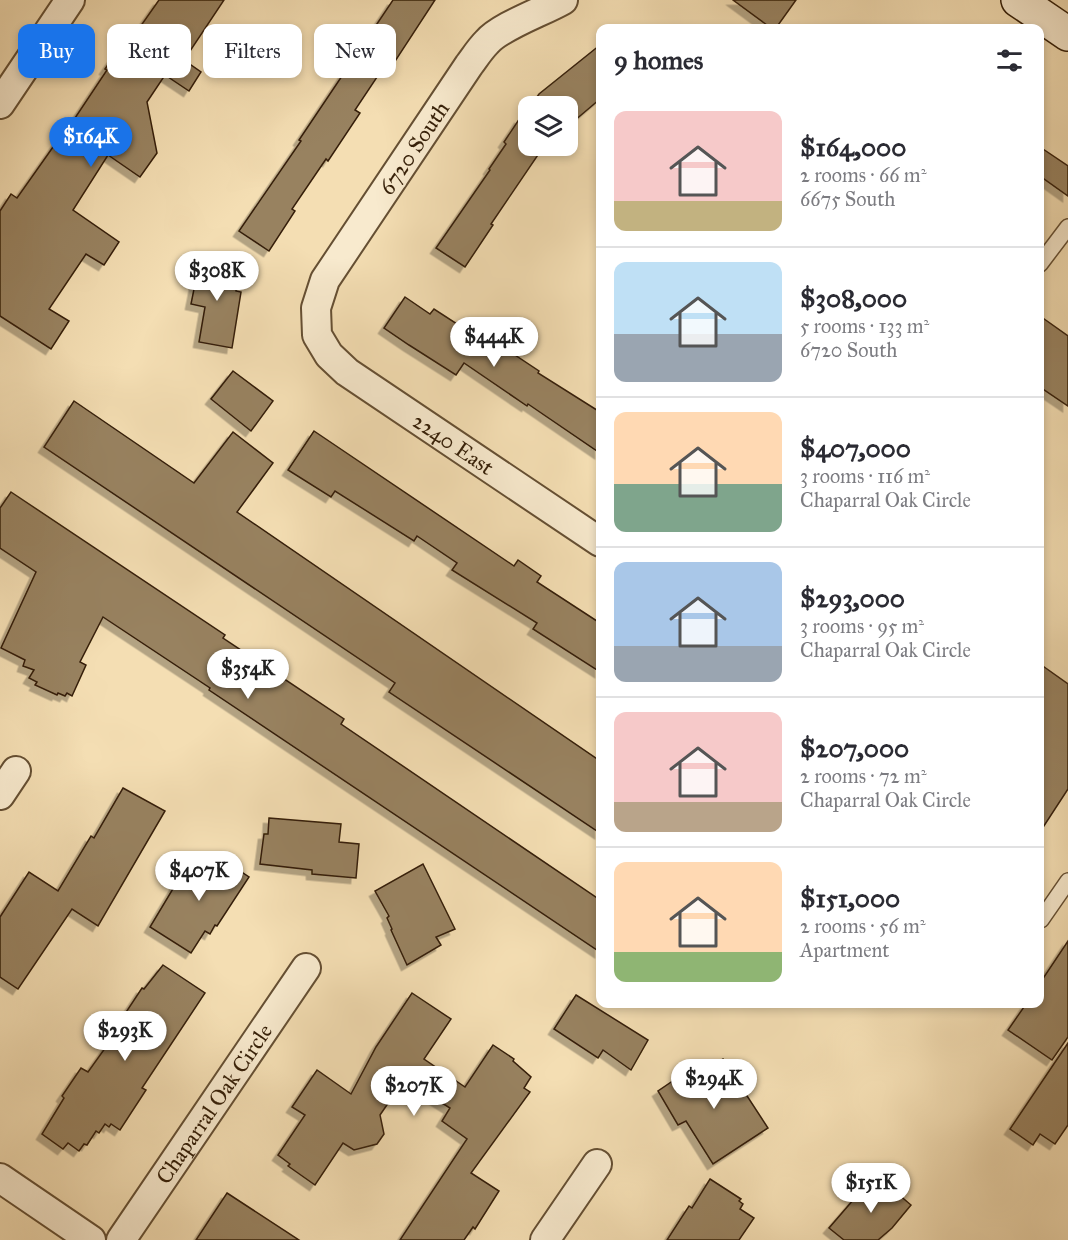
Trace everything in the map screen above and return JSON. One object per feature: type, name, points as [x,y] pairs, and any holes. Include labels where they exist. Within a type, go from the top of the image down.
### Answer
[{"type":"street","points":[[0,104],[70,0]]},
{"type":"street","name":"6720 South","points":[[317,335],[316,308],[326,280],[476,56],[488,40],[507,27],[563,0]]},
{"type":"street","points":[[1018,0],[1068,34]]},
{"type":"street","name":"2240 East","points":[[317,335],[329,355],[347,372],[596,539]]},
{"type":"street","points":[[0,795],[16,771]]},
{"type":"street","name":"Chaparral Oak Circle","points":[[121,1240],[306,968]]},
{"type":"street","points":[[545,1240],[597,1164]]},
{"type":"street","points":[[0,1178],[91,1240]]},
{"type":"lane","points":[[1044,259],[1068,227]]},
{"type":"lane","points":[[1044,916],[1068,881]]},
{"type":"building","points":[[159,0],[224,0],[208,24],[203,24],[203,32],[191,50],[191,24],[142,24]]},
{"type":"building","points":[[393,0],[435,0],[396,60],[396,24],[377,24]]},
{"type":"building","points":[[733,0],[796,0],[779,24],[766,24]]},
{"type":"building","points":[[596,48],[596,102],[578,118],[578,96],[538,96]]},
{"type":"building","points":[[191,65],[201,72],[189,91],[170,78],[191,78]]},
{"type":"building","points":[[107,70],[107,78],[163,78],[147,102],[157,153],[140,177],[108,155],[73,210],[119,242],[104,265],[86,254],[49,309],[69,321],[51,349],[0,316],[0,211],[11,194],[17,198]]},
{"type":"building","points":[[341,78],[376,78],[355,110],[360,113],[292,209],[295,211],[269,251],[239,231],[301,141],[299,140]]},
{"type":"building","points":[[518,121],[518,156],[537,156],[465,267],[436,248],[490,170],[506,144],[504,142]]},
{"type":"building","points":[[1044,150],[1068,166],[1068,196],[1044,179]]},
{"type":"building","points":[[200,259],[239,266],[236,291],[241,292],[232,348],[199,342],[205,307],[191,304]]},
{"type":"building","points":[[405,297],[430,314],[434,309],[497,350],[500,345],[539,371],[538,373],[596,409],[596,450],[464,363],[456,375],[384,328]]},
{"type":"building","points":[[1044,319],[1068,336],[1068,406],[1044,390]]},
{"type":"building","points":[[233,371],[273,401],[251,431],[211,399]]},
{"type":"building","points":[[74,401],[194,483],[233,432],[273,463],[237,512],[596,758],[596,830],[389,692],[395,683],[44,447]]},
{"type":"building","points":[[314,431],[514,566],[518,560],[541,576],[537,582],[596,620],[596,669],[533,629],[537,623],[452,570],[457,563],[417,536],[414,541],[335,491],[331,497],[288,470]]},
{"type":"building","points":[[11,492],[225,635],[223,638],[344,719],[341,724],[596,897],[596,949],[103,617],[80,662],[86,665],[72,696],[67,693],[65,696],[58,693],[57,695],[35,685],[37,682],[29,678],[34,670],[23,666],[25,660],[1,648],[36,572],[0,548],[0,508]]},
{"type":"building","points":[[1044,667],[1068,684],[1068,789],[1044,826]]},
{"type":"building","points":[[123,788],[165,811],[98,926],[72,909],[18,989],[0,977],[0,917],[29,872],[58,891],[91,836],[94,838]]},
{"type":"building","points":[[269,818],[341,824],[339,842],[359,844],[356,878],[312,874],[312,870],[260,864],[264,834],[268,834]]},
{"type":"building","points":[[219,857],[249,877],[217,926],[215,925],[210,934],[205,931],[191,953],[150,927],[180,877],[192,862],[197,865],[200,861],[211,868]]},
{"type":"building","points":[[423,864],[455,929],[436,937],[441,945],[407,965],[391,930],[387,918],[389,916],[375,891]]},
{"type":"building","points":[[1068,941],[1068,1037],[1052,1060],[1008,1030],[1023,1008],[1044,1008],[1044,977]]},
{"type":"building","points":[[163,965],[205,993],[142,1088],[146,1090],[120,1130],[111,1124],[109,1127],[105,1124],[99,1133],[96,1131],[87,1145],[84,1144],[79,1151],[68,1143],[63,1149],[42,1134],[64,1098],[62,1096],[81,1068],[88,1072],[116,1033],[113,1032],[142,988],[144,989]]},
{"type":"building","points":[[412,993],[451,1019],[424,1059],[465,1087],[493,1045],[514,1059],[513,1061],[531,1077],[524,1088],[530,1092],[471,1173],[499,1191],[475,1229],[473,1227],[464,1240],[400,1240],[467,1139],[442,1121],[450,1108],[410,1083],[407,1086],[402,1083],[380,1115],[384,1134],[377,1144],[354,1150],[343,1143],[315,1185],[288,1166],[290,1164],[278,1155],[305,1115],[292,1107],[317,1070],[351,1094],[376,1047]]},
{"type":"building","points":[[576,995],[648,1040],[631,1070],[603,1050],[598,1058],[554,1029]]},
{"type":"building","points":[[1068,1043],[1068,1125],[1055,1144],[1040,1134],[1033,1145],[1010,1129]]},
{"type":"building","points":[[723,1059],[768,1128],[713,1164],[686,1121],[678,1125],[658,1091],[686,1072],[691,1079]]},
{"type":"building","points":[[878,1177],[911,1205],[892,1228],[878,1240],[844,1240],[829,1228],[854,1199]]},
{"type":"building","points":[[710,1179],[741,1199],[739,1201],[743,1204],[740,1209],[754,1218],[739,1240],[667,1240],[689,1206],[692,1208]]},
{"type":"building","points":[[227,1193],[299,1240],[196,1240]]}]
